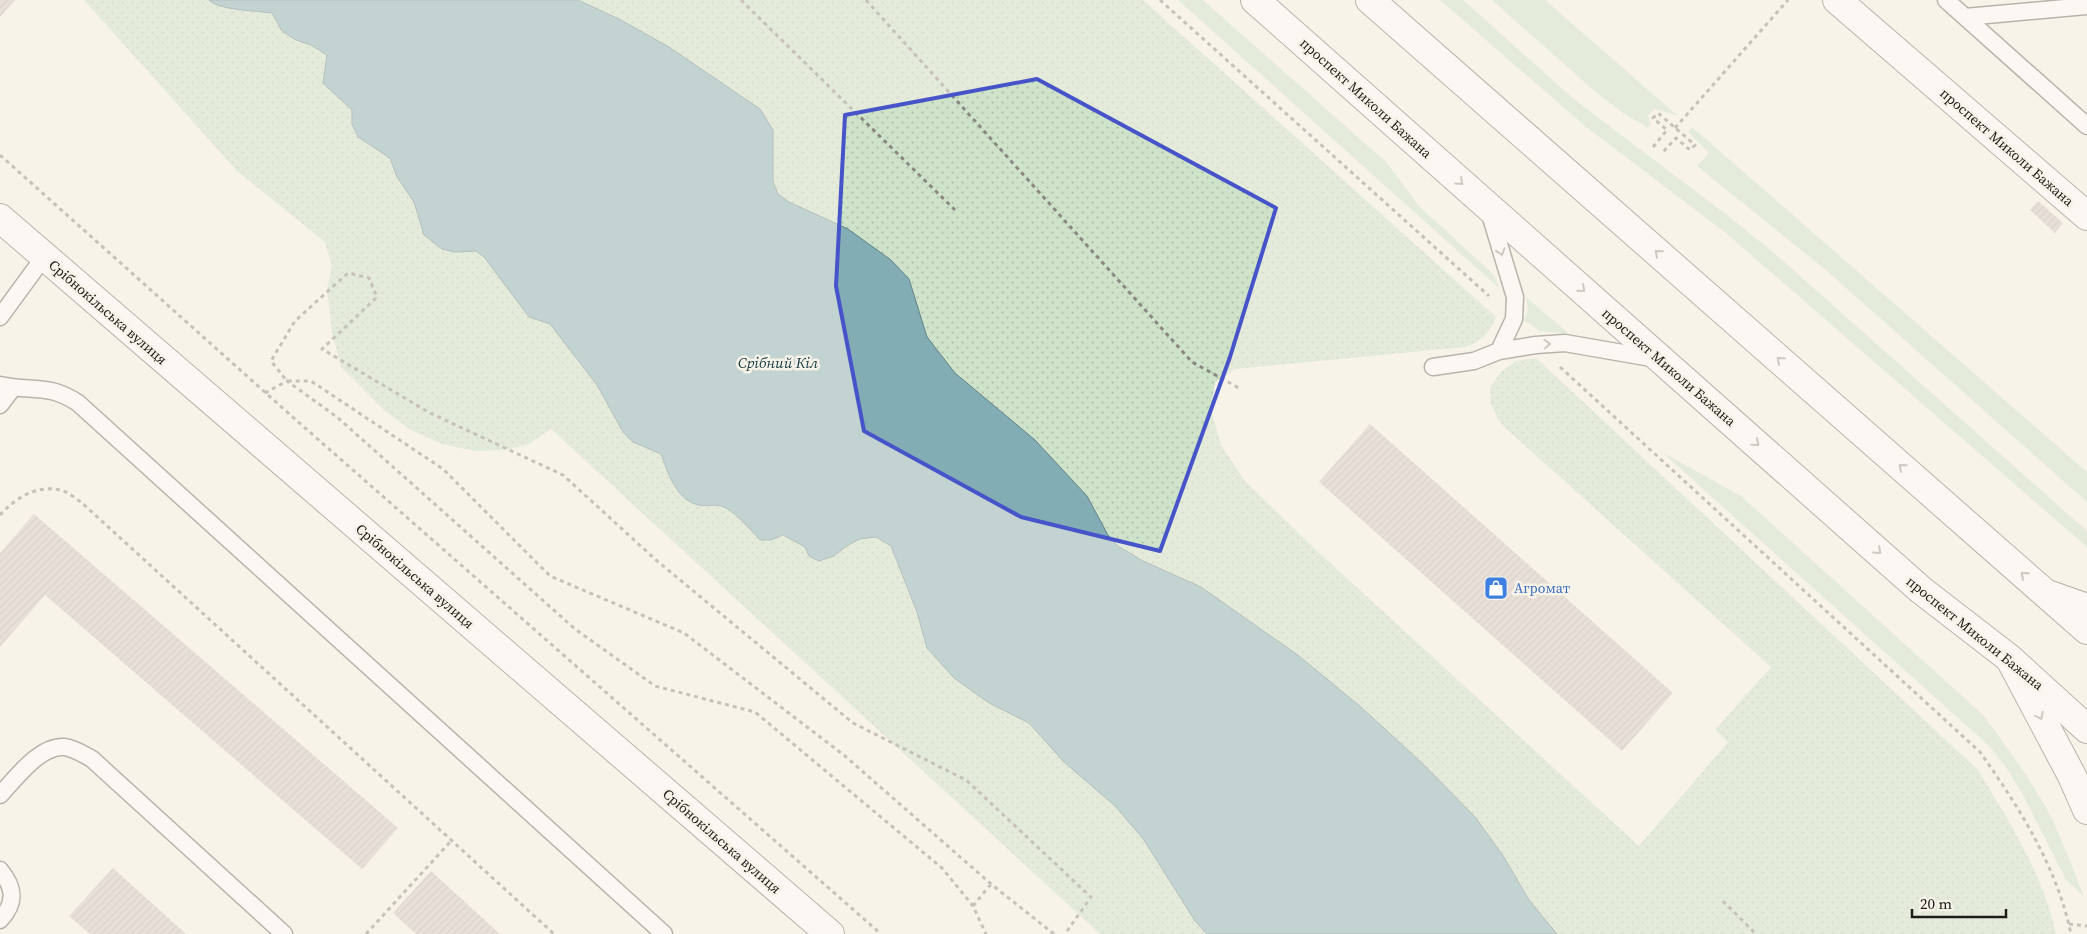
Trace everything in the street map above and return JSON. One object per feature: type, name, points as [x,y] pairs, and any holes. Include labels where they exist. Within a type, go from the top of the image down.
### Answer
[{"type":"main road","name":"проспект Миколи Бажана","points":[[1255,0],[1921,590],[2009,658],[2087,729]]},
{"type":"main road","points":[[1370,0],[2087,630]]},
{"type":"main road","name":"проспект Миколи Бажана","points":[[1837,0],[2087,216]]},
{"type":"main road","name":"Срібнокільська вулиця","points":[[0,218],[830,934]]},
{"type":"main road","points":[[2047,594],[2087,608]]},
{"type":"main road","points":[[2009,658],[2072,776],[2087,810]]},
{"type":"lane","points":[[1946,0],[2087,126]]},
{"type":"lane","points":[[1964,17],[2087,6]]},
{"type":"lane","points":[[1487,205],[1515,297],[1514,319],[1499,352]]},
{"type":"lane","points":[[0,317],[44,257]]},
{"type":"lane","points":[[1433,367],[1474,361],[1499,352],[1536,345],[1565,343],[1661,360]]},
{"type":"lane","points":[[0,405],[7,386],[48,389],[65,394],[78,403],[664,934]]},
{"type":"lane","points":[[0,795],[30,763],[45,752],[62,747],[78,750],[92,759],[284,934]]},
{"type":"lane","points":[[0,870],[10,888],[12,900],[8,912],[0,920]]},
{"type":"path","points":[[741,0],[955,210]]},
{"type":"path","points":[[866,0],[1192,362],[1239,388]]},
{"type":"path","points":[[1160,0],[1514,319]]},
{"type":"path","points":[[1675,128],[1788,0]]},
{"type":"path","points":[[1653,147],[1668,130],[1653,118],[1658,113],[1694,145],[1690,150],[1676,138],[1661,154]]},
{"type":"path","points":[[0,155],[265,393],[881,934]]},
{"type":"path","points":[[986,934],[973,906],[942,868],[755,712],[655,686],[575,628],[337,417],[287,381],[271,361],[295,321],[348,273],[369,278],[377,297],[322,349],[430,413],[563,475],[656,560],[853,723],[966,780],[1091,897],[1066,934]]},
{"type":"path","points":[[1536,345],[1980,752],[2013,798],[2040,849],[2065,907],[2071,934]]},
{"type":"path","points":[[265,393],[287,381],[312,381],[443,469],[550,576],[684,633],[845,756],[991,884],[1054,934]]},
{"type":"path","points":[[0,515],[21,495],[43,489],[64,492],[82,503],[554,934]]},
{"type":"path","points":[[366,934],[451,840]]},
{"type":"path","points":[[973,906],[991,884]]},
{"type":"path","points":[[1723,901],[1756,934]]},
{"type":"path","points":[[2069,924],[2087,926]]},
{"type":"highlighted area","points":[[1037,79],[1276,208],[1230,357],[1160,551],[1021,517],[864,431],[836,286],[845,115]]},
{"type":"green space","points":[[84,0],[1143,0],[1496,317],[1484,336],[1465,347],[1236,369],[1215,382],[1211,409],[1221,445],[1245,481],[1314,548],[1639,846],[1728,742],[1715,730],[1771,667],[1501,424],[1491,405],[1490,388],[1501,372],[1516,361],[1536,358],[1978,770],[2013,828],[2034,869],[2043,890],[2056,934],[1100,934],[551,429],[529,444],[506,450],[474,451],[442,444],[411,430],[385,411],[341,367],[332,332],[327,290],[332,266],[325,242],[237,171]]},
{"type":"green space","points":[[1178,0],[1203,0],[1387,163],[1419,206],[1493,274],[1500,289]]},
{"type":"green space","points":[[1440,0],[1463,0],[1575,100],[1774,253],[2087,531],[2087,547],[1726,233],[1586,127]]},
{"type":"green space","points":[[1492,0],[1545,0],[1678,116],[1655,109],[1648,115],[1651,123],[1648,128],[1623,113],[1598,94]]},
{"type":"green space","points":[[1692,127],[2087,472],[2087,502],[1827,271],[1697,166],[1709,153],[1688,132]]},
{"type":"green space","points":[[1526,297],[1569,334],[1540,331],[1524,320],[1528,310]]},
{"type":"green space","points":[[1662,452],[1741,496],[1983,715],[2010,751],[2043,802],[2064,845],[2084,897],[2066,880],[2023,795],[2006,767],[1988,745]]},
{"type":"water","name":"Срібний Кіл","points":[[209,0],[578,0],[621,20],[669,47],[760,109],[773,130],[773,182],[778,194],[789,202],[848,229],[891,260],[909,279],[927,337],[955,373],[1035,440],[1087,496],[1108,535],[1118,546],[1143,561],[1201,587],[1299,656],[1361,707],[1423,764],[1475,817],[1504,857],[1529,900],[1557,934],[1207,934],[1195,921],[1144,840],[1115,806],[1064,762],[1029,723],[989,703],[954,678],[927,648],[917,612],[891,546],[876,537],[860,539],[848,545],[834,556],[819,561],[809,556],[805,547],[783,535],[771,540],[760,540],[740,519],[722,506],[699,505],[688,501],[677,490],[661,454],[633,442],[623,432],[597,385],[550,324],[529,317],[484,257],[476,251],[455,252],[442,249],[424,235],[414,202],[397,177],[390,158],[358,137],[352,124],[352,110],[323,83],[327,55],[282,31],[272,13],[229,8]]},
{"type":"building","points":[[0,0],[15,0],[0,17]]},
{"type":"building","points":[[2038,201],[2063,223],[2055,233],[2030,210]]},
{"type":"building","name":"Агромат","points":[[1370,424],[1673,693],[1622,751],[1319,482]]},
{"type":"building","points":[[34,514],[398,828],[362,869],[45,595],[0,647],[0,553]]},
{"type":"building","points":[[113,868],[186,934],[90,934],[69,916]]},
{"type":"building","points":[[431,871],[500,934],[416,934],[393,913]]},
{"type":"place","name":"Агромат","points":[[1496,588]]}]
